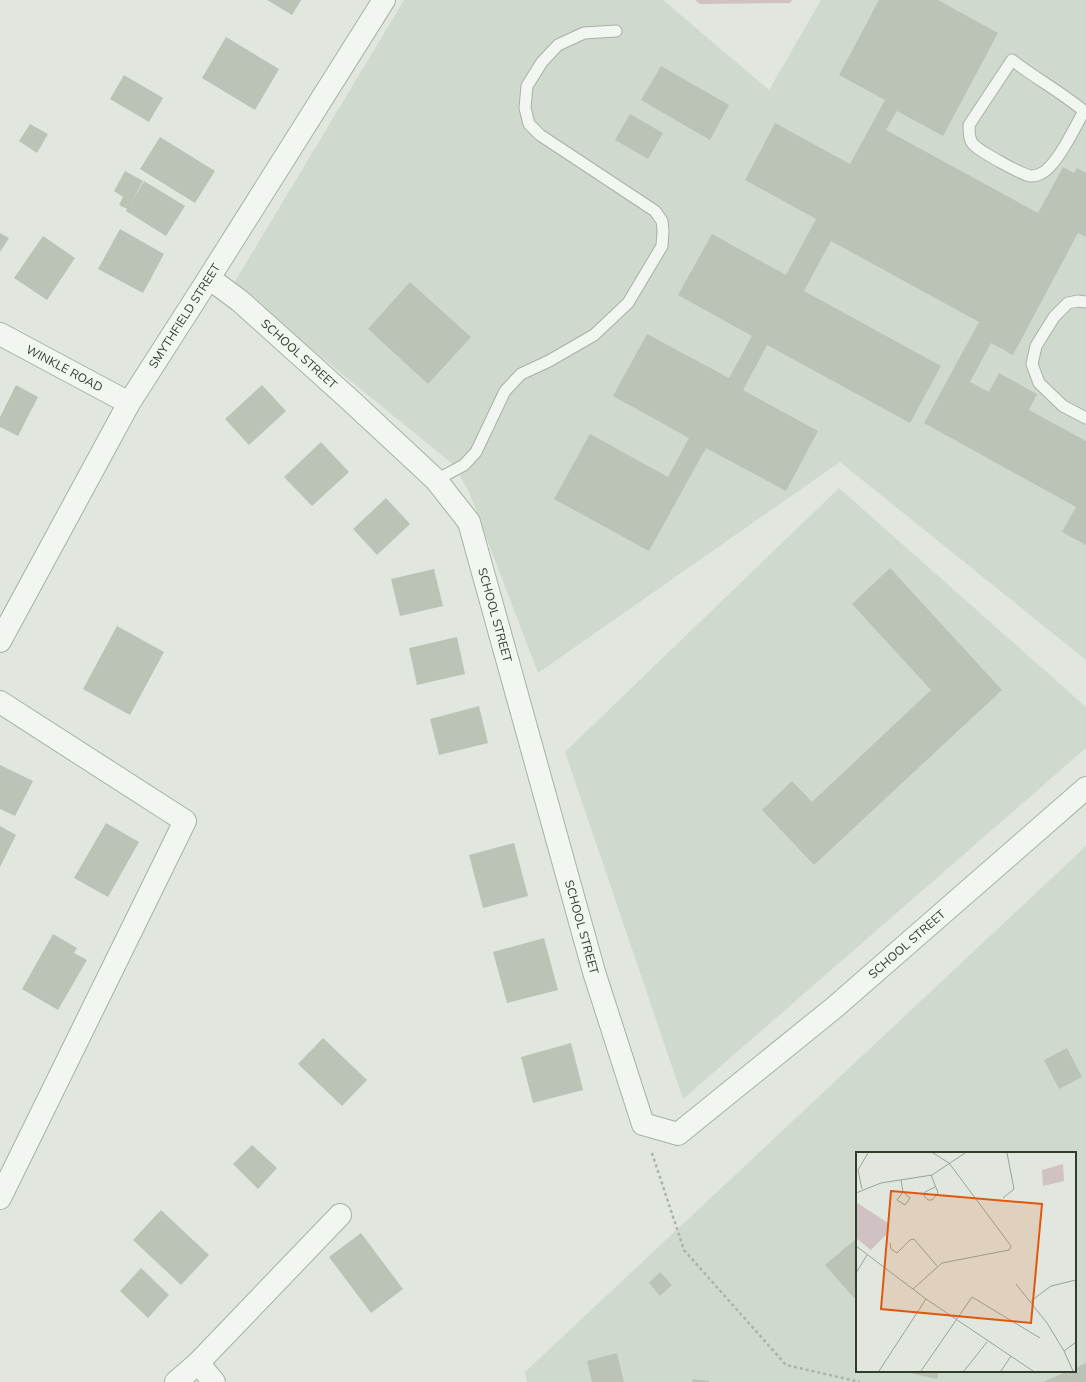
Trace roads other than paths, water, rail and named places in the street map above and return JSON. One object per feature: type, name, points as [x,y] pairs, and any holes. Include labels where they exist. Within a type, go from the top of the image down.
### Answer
[{"type":"street","name":"SMYTHFIELD STREET","points":[[0,641],[129,403],[384,0]]},
{"type":"street","name":"SCHOOL STREET","points":[[209,278],[240,301],[436,480],[469,522],[594,972],[643,1124],[678,1134],[835,1007],[1086,788]]},
{"type":"street","name":"WINKLE ROAD","points":[[0,334],[129,403]]},
{"type":"street","points":[[0,702],[186,821],[0,1198]]},
{"type":"street","points":[[176,1382],[198,1363],[340,1215]]},
{"type":"street","points":[[198,1363],[214,1382]]},
{"type":"lane","points":[[436,480],[464,465],[476,452],[505,391],[521,374],[549,361],[594,335],[628,303],[662,246],[664,231],[662,221],[655,211],[540,135],[529,124],[525,108],[527,86],[542,62],[558,45],[584,33],[616,31]]},
{"type":"lane","points":[[1012,60],[1032,76],[1085,111],[1059,155],[1047,170],[1040,174],[1030,176],[1012,168],[973,145],[969,135],[969,125],[1012,60]]},
{"type":"lane","points":[[1086,302],[1078,301],[1068,303],[1054,317],[1036,346],[1032,364],[1039,383],[1063,406],[1086,418]]}]
